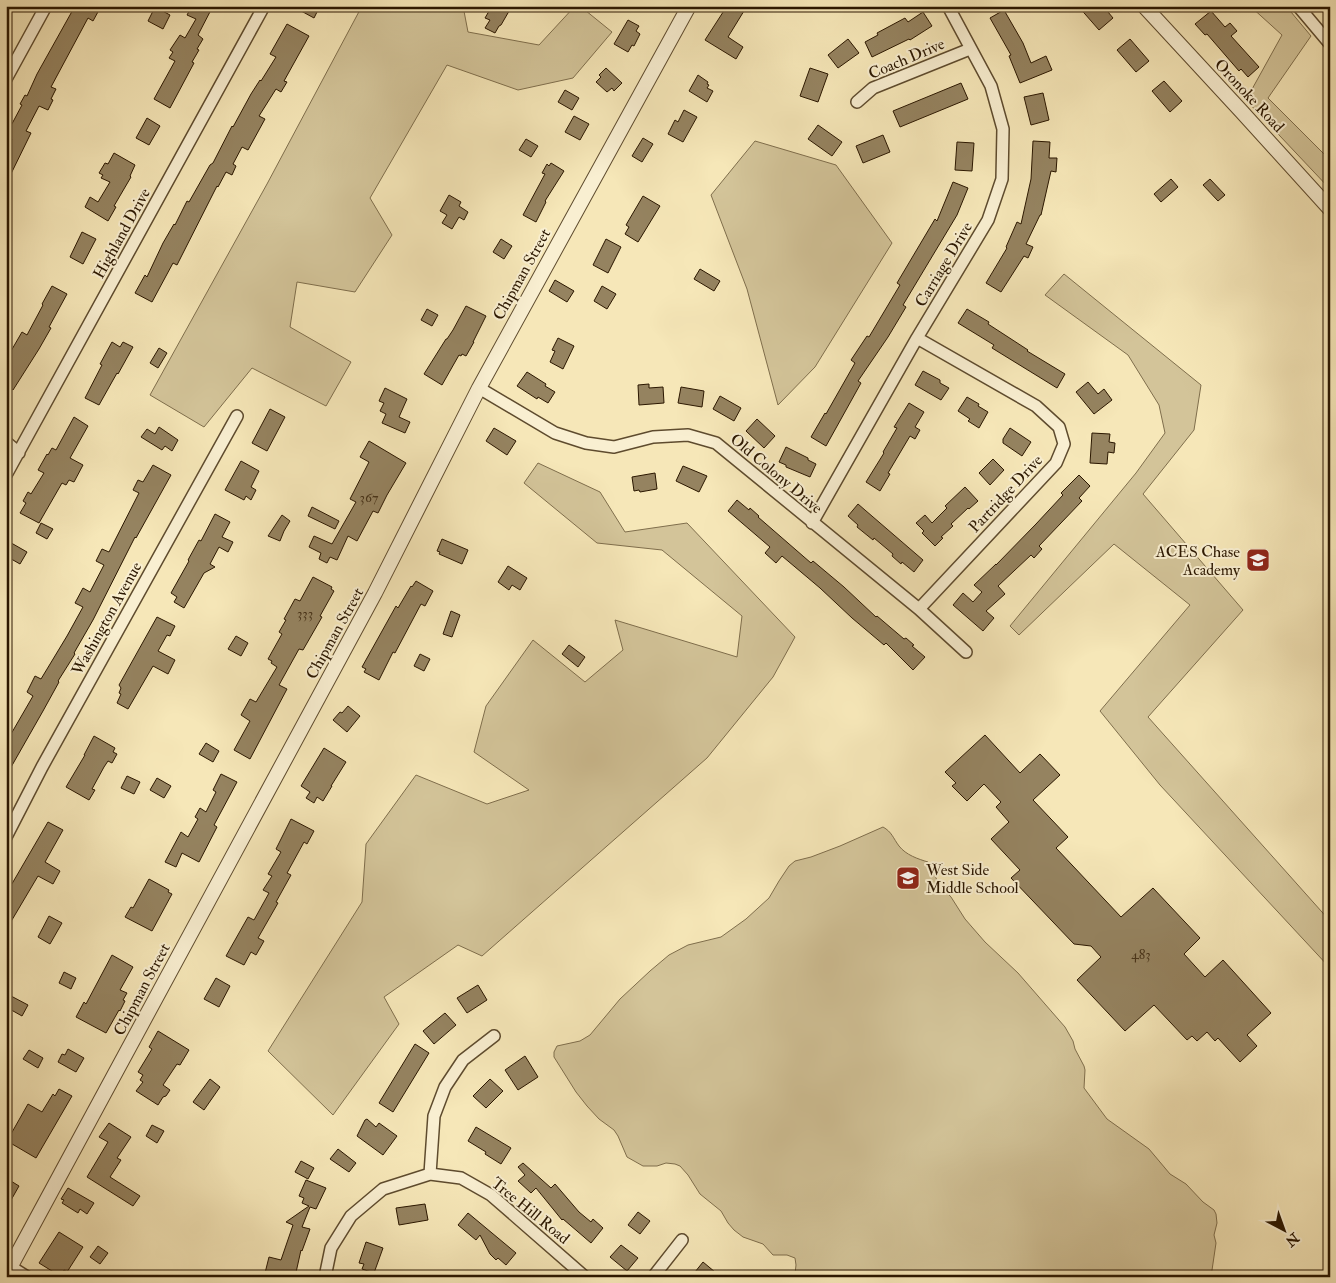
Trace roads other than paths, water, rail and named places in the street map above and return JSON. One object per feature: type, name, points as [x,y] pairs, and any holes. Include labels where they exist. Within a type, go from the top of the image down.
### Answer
[{"type":"street","points":[[6,79],[46,6]]},
{"type":"street","name":"Highland Drive","points":[[6,476],[264,6]]},
{"type":"street","name":"Chipman Street","points":[[9,1271],[376,593],[478,388],[689,6]]},
{"type":"street","name":"Carriage Drive","points":[[812,523],[917,338],[988,220],[1002,179],[1003,129],[991,86],[948,6]]},
{"type":"street","name":"Oronoke Road","points":[[1144,6],[1330,208]]},
{"type":"street","points":[[1298,6],[1330,44]]},
{"type":"street","name":"Coach Drive","points":[[857,102],[873,88],[970,49]]},
{"type":"street","name":"Partridge Drive","points":[[917,338],[1036,406],[1058,427],[1064,444],[1056,463],[918,609]]},
{"type":"street","name":"Old Colony Drive","points":[[478,388],[555,432],[586,443],[614,447],[653,438],[688,435],[716,443],[918,609],[966,652]]},
{"type":"street","name":"Washington Avenue","points":[[6,837],[42,767],[237,416]]},
{"type":"street","points":[[6,442],[19,453]]},
{"type":"street","points":[[430,1174],[434,1116],[445,1087],[463,1060],[494,1036]]},
{"type":"street","name":"Tree Hill Road","points":[[324,1277],[331,1248],[351,1216],[383,1189],[430,1174],[461,1178],[491,1195],[585,1277]]},
{"type":"street","points":[[653,1277],[682,1240]]},
{"type":"street","points":[[9,1271],[27,1277]]},
{"type":"place","name":"ACES Chase Academy","points":[[1258,560]]},
{"type":"place","name":"West Side Middle School","points":[[908,878]]}]
